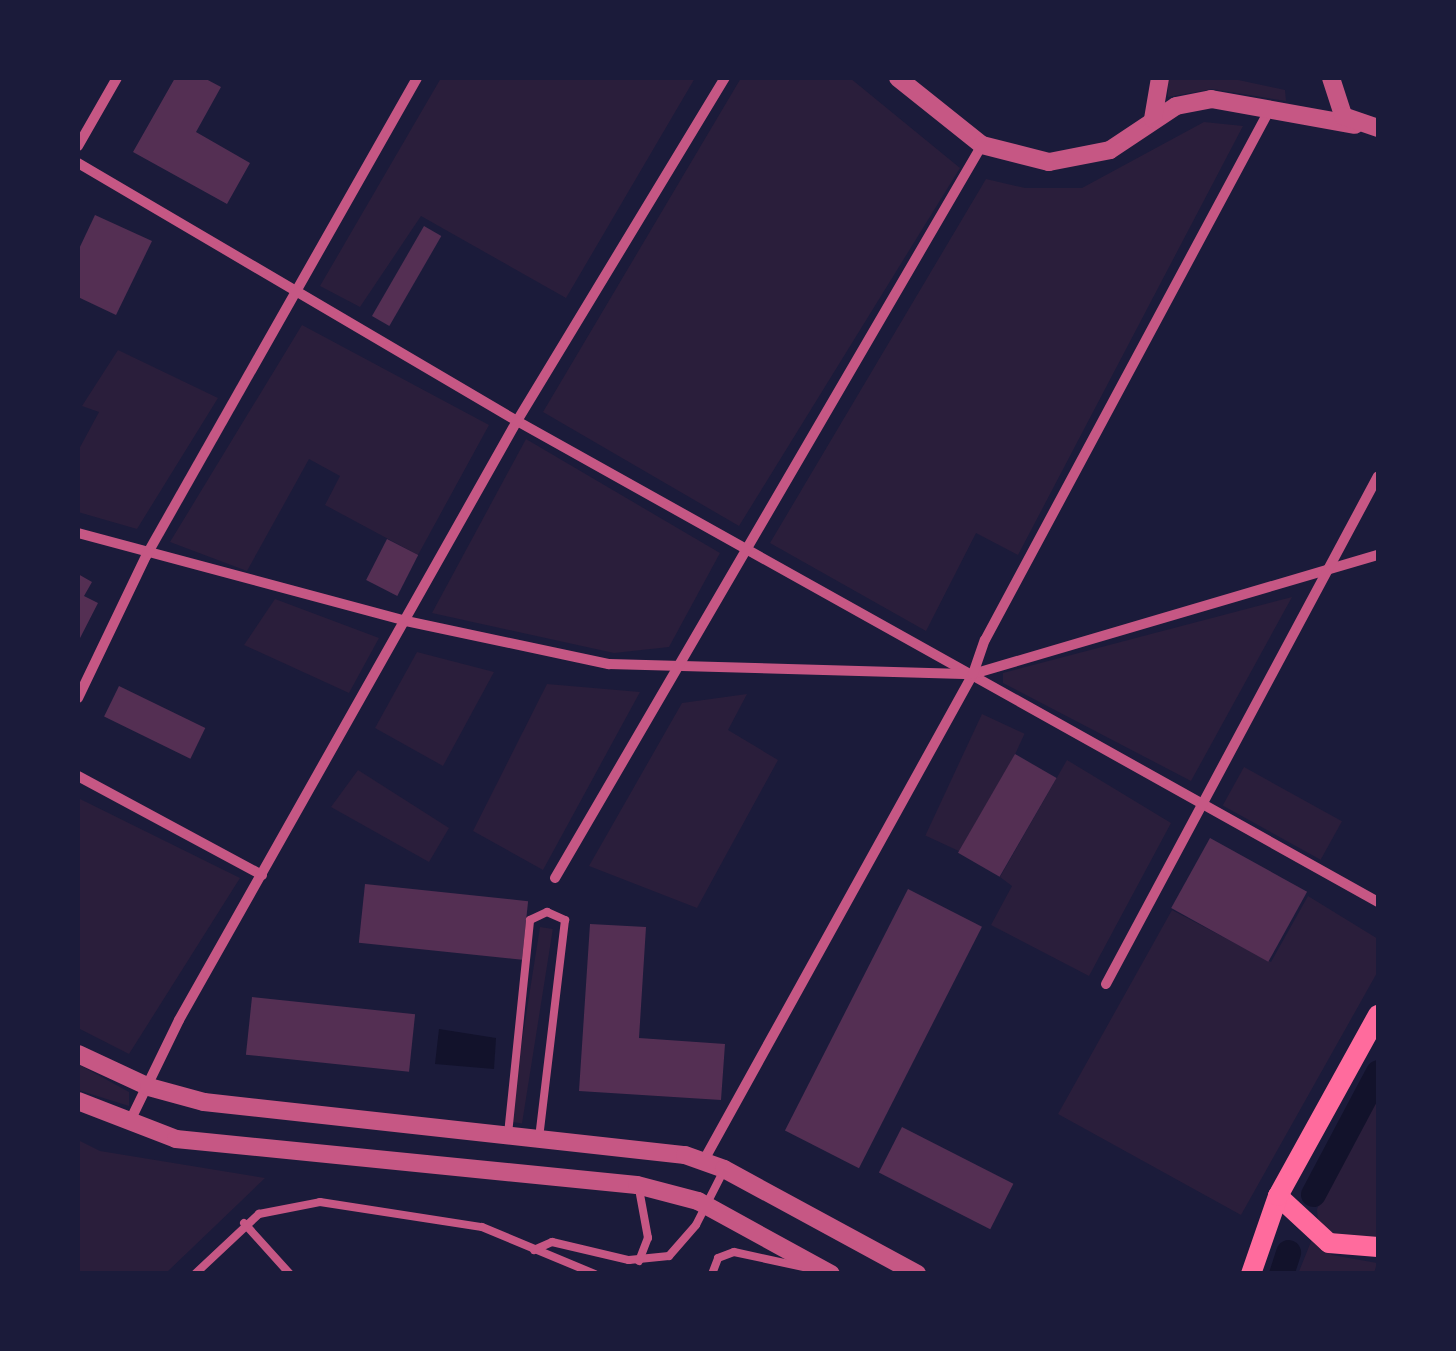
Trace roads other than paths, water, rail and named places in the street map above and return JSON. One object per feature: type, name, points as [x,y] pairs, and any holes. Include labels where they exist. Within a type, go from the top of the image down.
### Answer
[{"type":"main road","points":[[1251,1274],[1278,1196],[1378,1014]]},
{"type":"main road","points":[[1278,1196],[1329,1244],[1378,1247]]},
{"type":"street","points":[[78,146],[117,78]]},
{"type":"street","points":[[78,698],[146,556],[416,78]]},
{"type":"street","points":[[128,1124],[262,875],[517,421],[724,78]]},
{"type":"street","points":[[898,78],[982,145],[1049,162],[1110,150],[1153,120],[1211,99],[1371,128]]},
{"type":"street","points":[[918,78],[922,99]]},
{"type":"street","points":[[1153,120],[1160,78]]},
{"type":"street","points":[[1331,78],[1334,104],[1371,128]]},
{"type":"street","points":[[704,1160],[973,674],[1271,108]]},
{"type":"street","points":[[555,878],[674,666],[982,145]]},
{"type":"street","points":[[78,163],[295,287],[517,421],[973,674],[1203,809],[1378,902]]},
{"type":"street","points":[[1106,984],[1378,476]]},
{"type":"street","points":[[78,534],[146,556],[406,621],[610,664],[973,674],[1378,556]]},
{"type":"street","points":[[78,776],[262,875]]},
{"type":"street","points":[[78,1054],[148,1087],[230,1106],[655,1147],[724,1169],[917,1274]]},
{"type":"street","points":[[78,1101],[128,1124],[205,1142],[637,1185],[708,1206],[830,1273]]},
{"type":"lane","points":[[508,1135],[530,920],[547,912],[565,920],[539,1138]]},
{"type":"lane","points":[[534,1250],[575,1244],[638,1260],[670,1256],[708,1206],[724,1169]]},
{"type":"lane","points":[[637,1185],[648,1238],[638,1260]]},
{"type":"lane","points":[[195,1274],[244,1223],[284,1206],[320,1202],[482,1227],[595,1274]]},
{"type":"lane","points":[[244,1223],[290,1274]]},
{"type":"lane","points":[[712,1274],[718,1258],[734,1252],[830,1273]]},
{"type":"waterway","points":[[1313,1194],[1378,1072]]},
{"type":"waterway","points":[[1281,1274],[1288,1252]]}]
